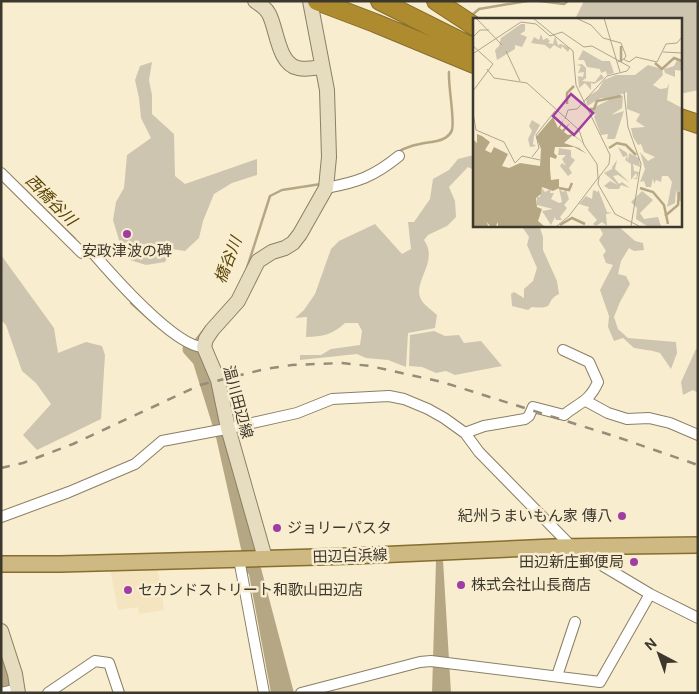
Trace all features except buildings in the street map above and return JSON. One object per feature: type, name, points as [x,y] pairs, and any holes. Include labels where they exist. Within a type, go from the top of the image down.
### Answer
[{"type":"highway","points":[[317,1],[376,23],[473,64]]},
{"type":"highway","points":[[380,1],[473,48]]},
{"type":"highway","points":[[403,1],[473,36]]},
{"type":"highway","points":[[436,1],[473,25]]},
{"type":"highway","points":[[682,119],[698,124]]},
{"type":"highway","points":[[682,131],[698,136]]},
{"type":"main road","points":[[255,1],[264,7],[270,15],[286,61],[297,68],[322,67]]},
{"type":"main road","points":[[201,347],[212,330],[238,301],[258,261],[272,252],[293,243],[300,234],[327,182],[330,157],[327,90],[310,1]]},
{"type":"main road","name":"温川田辺線","points":[[201,347],[218,380],[227,429],[262,558]]},
{"type":"main road","name":"田辺白浜線","points":[[1,564],[241,559],[554,547],[698,546]]},
{"type":"main road","points":[[1,631],[11,691]]},
{"type":"street","points":[[327,182],[354,183],[383,169],[399,156]]},
{"type":"street","points":[[1,173],[82,253],[93,253],[139,304],[186,340],[201,347]]},
{"type":"street","points":[[465,433],[484,426],[525,419],[529,416],[533,407],[564,415],[575,406],[586,401],[598,382],[589,362],[563,350]]},
{"type":"street","points":[[1,517],[69,492],[135,464],[162,441],[297,413],[332,399],[389,396],[404,399],[428,409],[465,433],[479,452],[573,548],[650,594],[698,618]]},
{"type":"street","points":[[586,401],[608,413],[627,419],[649,418],[670,423],[698,435]]},
{"type":"street","points":[[241,559],[264,693]]},
{"type":"street","points":[[304,692],[420,662],[431,661],[600,682],[650,594]]},
{"type":"street","points":[[557,676],[575,622]]},
{"type":"street","points":[[48,693],[95,661],[109,663],[119,693]]},
{"type":"shaded area","points":[[584,1],[698,1],[698,90],[682,94],[682,18],[576,18]]},
{"type":"shaded area","points":[[152,62],[149,80],[152,95],[152,114],[174,134],[175,176],[185,184],[257,159],[257,175],[232,183],[214,194],[203,221],[199,238],[185,251],[172,249],[165,262],[146,265],[130,260],[122,250],[113,220],[116,202],[124,188],[127,155],[151,138],[141,118],[135,80],[140,66]]},
{"type":"shaded area","points":[[473,155],[473,170],[468,167],[449,187],[455,201],[456,217],[447,226],[428,235],[424,240],[429,256],[419,294],[423,303],[437,315],[435,328],[408,333],[406,367],[388,360],[366,358],[357,354],[300,360],[300,355],[321,355],[331,349],[360,345],[362,331],[358,323],[345,323],[337,330],[327,334],[306,337],[307,317],[295,318],[304,310],[315,294],[331,249],[339,241],[375,224],[402,254],[411,249],[408,222],[414,222],[430,199],[433,179],[449,170],[458,159]]},
{"type":"shaded area","points":[[522,226],[539,226],[543,237],[543,250],[557,281],[559,294],[552,299],[548,306],[532,307],[528,310],[512,306],[511,294],[514,292],[524,298],[524,289],[533,281],[537,268],[527,245],[529,237]]},
{"type":"shaded area","points":[[601,226],[618,226],[635,241],[643,243],[644,250],[634,251],[629,248],[621,261],[618,274],[626,276],[630,284],[614,317],[618,329],[628,338],[676,342],[677,353],[671,369],[660,353],[634,348],[623,338],[614,341],[608,327],[609,316],[600,290],[613,265],[606,263],[603,255],[606,251],[599,240],[603,234]]},
{"type":"shaded area","points":[[1,255],[54,328],[58,353],[86,342],[102,346],[105,355],[101,419],[37,450],[23,435],[51,404],[36,383],[22,371],[6,325],[1,320]]},
{"type":"shaded area","points":[[434,331],[445,336],[459,335],[464,343],[481,341],[502,366],[455,375],[446,371],[436,373],[422,367],[409,366],[410,335]]},
{"type":"shaded area","points":[[696,349],[698,349],[698,393],[693,390],[683,395],[681,382]]},
{"type":"shaded area","points":[[443,560],[451,693],[432,693],[436,561]]},
{"type":"shaded area","points":[[152,566],[158,570],[164,610],[139,614],[138,607],[118,610],[110,569]]},
{"type":"shaded area","points":[[261,568],[294,693],[271,693],[248,569]]},
{"type":"waterway","name":"橋谷川","points":[[471,16],[479,9],[527,1]]},
{"type":"waterway","name":"橋谷川","points":[[540,1],[564,4],[568,1]]},
{"type":"waterway","name":"橋谷川","points":[[396,153],[411,146],[442,140],[451,132],[453,119],[449,72]]},
{"type":"waterway","name":"橋谷川","points":[[246,271],[270,196],[282,190],[321,184]]},
{"type":"waterway","name":"西橋谷川","points":[[20,185],[75,239]]},
{"type":"waterway","name":"西橋谷川","points":[[131,303],[156,325]]},
{"type":"waterway","name":"橋谷川","points":[[195,341],[207,326]]},
{"type":"waterway","name":"橋谷川","points":[[190,349],[200,360],[223,434],[253,568]]},
{"type":"waterway","points":[[1,655],[10,693]]},
{"type":"railway","points":[[1,468],[23,463],[73,444],[200,385],[265,369],[292,365],[342,363],[370,366],[442,382],[617,437],[698,465]]},
{"type":"place","name":"安政津波の碑","points":[[127,234]]},
{"type":"place","name":"紀州うまいもん家 傳八","points":[[622,516]]},
{"type":"place","name":"ジョリーパスタ","points":[[277,528]]},
{"type":"place","name":"田辺新庄郵便局","points":[[634,562]]},
{"type":"place","name":"株式会社山長商店","points":[[461,585]]},
{"type":"place","name":"セカンドストリート和歌山田辺店","points":[[128,590]]}]
